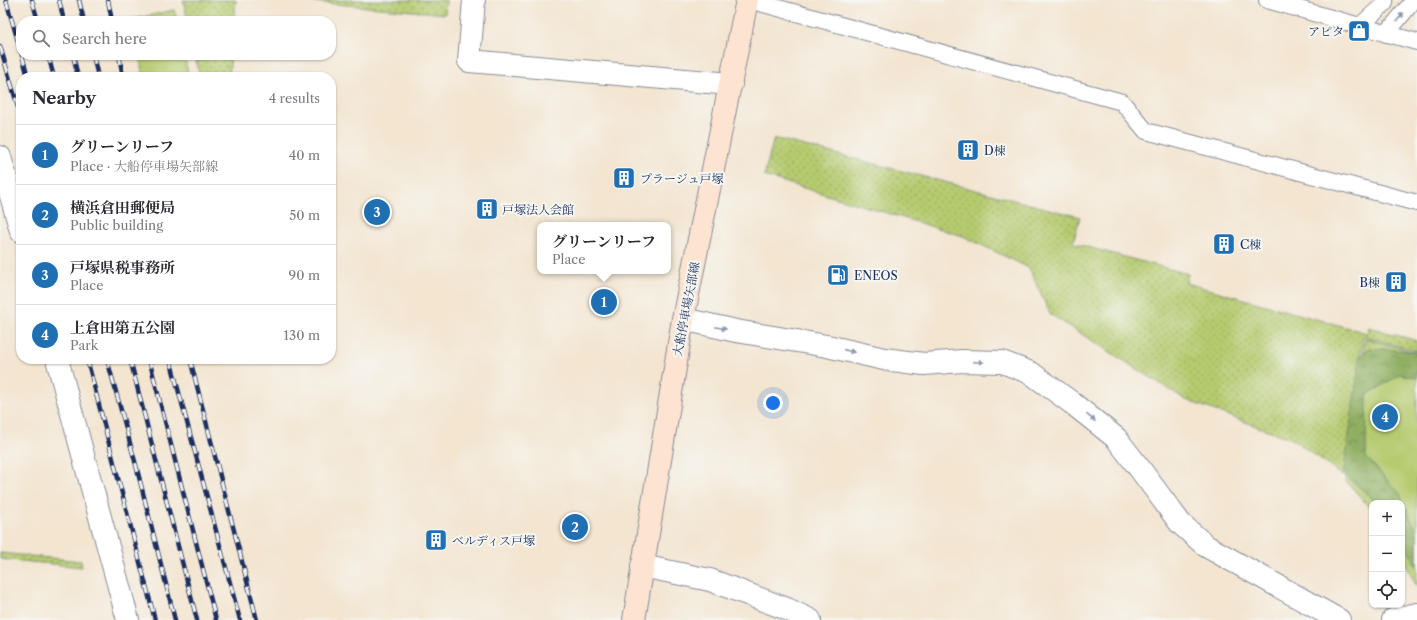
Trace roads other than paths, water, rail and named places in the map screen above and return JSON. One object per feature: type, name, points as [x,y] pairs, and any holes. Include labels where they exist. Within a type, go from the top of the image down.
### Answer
[{"type":"main road","name":"大船停車場矢部線","points":[[634,620],[683,319],[748,0]]},
{"type":"street","points":[[474,0],[469,61],[731,84]]},
{"type":"street","points":[[0,157],[16,213]]},
{"type":"street","points":[[683,319],[736,331],[827,346],[884,359],[924,364],[962,361],[1002,362],[1031,373],[1116,438],[1180,523],[1206,546],[1339,620]]},
{"type":"street","points":[[58,364],[128,620]]},
{"type":"street","points":[[642,566],[710,580],[787,609],[810,620]]},
{"type":"street","points":[[1393,620],[1417,614]]},
{"type":"lane","points":[[748,0],[1122,102],[1146,130],[1417,203]]},
{"type":"lane","points":[[1267,0],[1417,42]]},
{"type":"lane","points":[[1360,26],[1385,3],[1386,0]]},
{"type":"lane","points":[[1386,34],[1416,0]]},
{"type":"railway","points":[[6,0],[16,35]]},
{"type":"railway","points":[[32,0],[37,16]]},
{"type":"railway","points":[[59,0],[63,16]]},
{"type":"railway","points":[[79,0],[83,16]]},
{"type":"railway","points":[[108,0],[111,16]]},
{"type":"railway","points":[[0,46],[16,100]]},
{"type":"railway","points":[[23,60],[27,72]]},
{"type":"railway","points":[[49,60],[53,72]]},
{"type":"railway","points":[[74,60],[77,72]]},
{"type":"railway","points":[[94,60],[97,72]]},
{"type":"railway","points":[[120,60],[122,72]]},
{"type":"railway","points":[[88,364],[155,620]]},
{"type":"railway","points":[[108,364],[136,465],[175,620]]},
{"type":"railway","points":[[131,364],[197,620]]},
{"type":"railway","points":[[150,364],[216,620]]},
{"type":"railway","points":[[171,364],[240,620]]},
{"type":"railway","points":[[191,364],[257,620]]},
{"type":"place","name":"アピタ","points":[[1359,31]]},
{"type":"place","name":"D棟","points":[[968,150]]},
{"type":"place","name":"プラージュ戸塚","points":[[624,178]]},
{"type":"place","name":"戸塚法人会館","points":[[487,209]]},
{"type":"place","name":"戸塚県税事務所","points":[[377,212]]},
{"type":"place","name":"C棟","points":[[1224,244]]},
{"type":"place","name":"ENEOS","points":[[838,275]]},
{"type":"place","name":"B棟","points":[[1396,282]]},
{"type":"place","name":"グリーンリーフ","points":[[604,302]]},
{"type":"place","name":"上倉田第五公園","points":[[1385,417]]},
{"type":"place","name":"横浜倉田郵便局","points":[[575,527]]},
{"type":"place","name":"ベルディス戸塚","points":[[436,540]]}]
